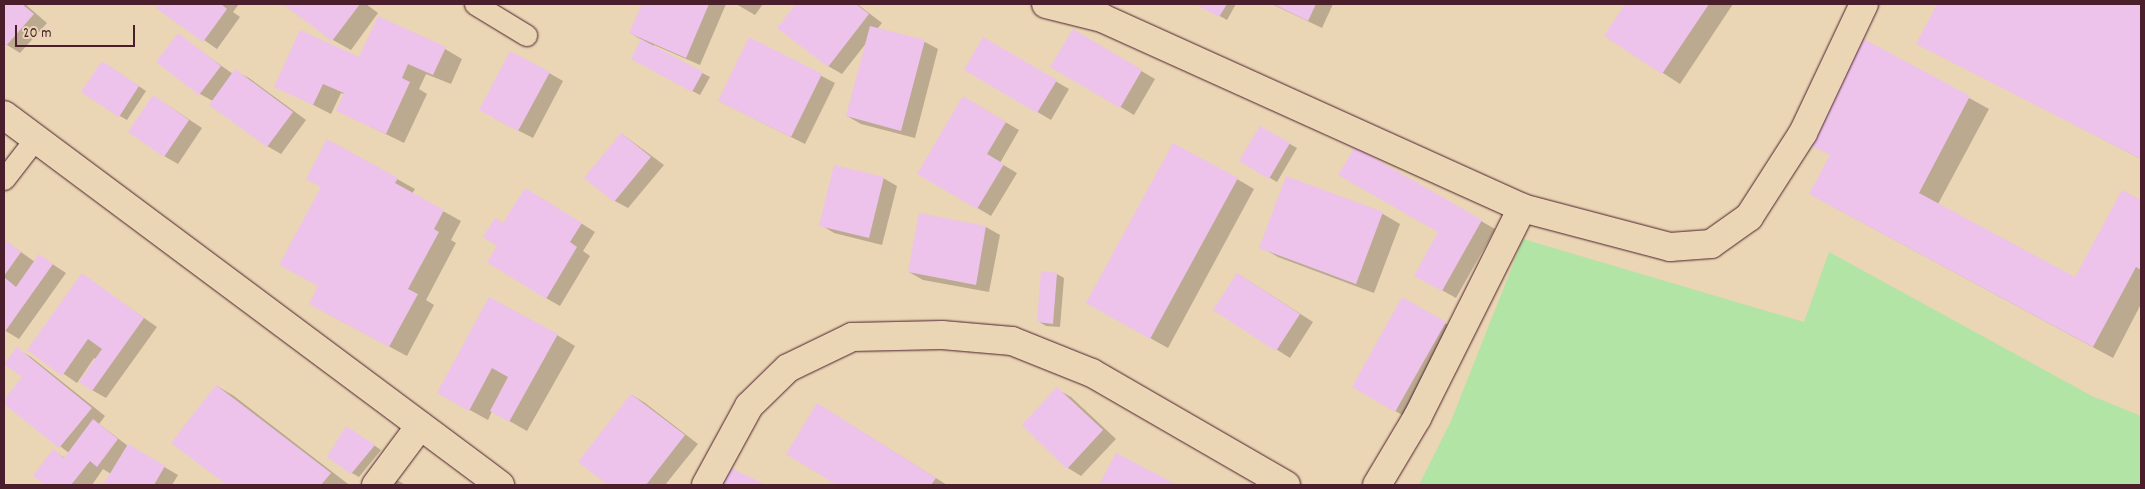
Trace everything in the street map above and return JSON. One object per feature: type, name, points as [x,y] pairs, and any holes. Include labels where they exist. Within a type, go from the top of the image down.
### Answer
[{"type":"street","points":[[1046,4],[1106,11],[1522,208],[1670,246],[1711,244],[1749,217],[1802,133],[1864,4]]},
{"type":"street","points":[[4,115],[500,485]]},
{"type":"street","points":[[1377,485],[1417,418],[1522,208]]},
{"type":"street","points":[[706,485],[749,406],[788,368],[852,337],[942,335],[1012,341],[1092,372],[1286,485]]},
{"type":"street","points":[[376,485],[420,426]]},
{"type":"lane","points":[[474,4],[526,35]]},
{"type":"lane","points":[[4,179],[35,139]]},
{"type":"green space","points":[[1523,239],[1804,322],[1829,252],[2092,396],[2141,416],[2141,485],[1419,485],[1451,421]]},
{"type":"building","points":[[4,4],[22,4],[34,14],[6,46],[4,44]]},
{"type":"building","points":[[159,4],[221,4],[227,9],[203,42],[156,8]]},
{"type":"building","points":[[283,4],[360,4],[332,41]]},
{"type":"building","points":[[642,4],[709,4],[686,58],[629,33]]},
{"type":"building","points":[[796,4],[856,4],[869,14],[828,67],[777,28]]},
{"type":"building","points":[[1195,4],[1227,4],[1219,17]]},
{"type":"building","points":[[1273,4],[1316,4],[1308,21]]},
{"type":"building","points":[[1625,4],[1709,4],[1662,74],[1604,36]]},
{"type":"building","points":[[1937,4],[2141,4],[2141,159],[1916,44]]},
{"type":"building","points":[[378,16],[446,47],[433,75],[408,64],[402,78],[410,82],[386,134],[336,111],[344,93],[323,84],[313,105],[274,87],[300,30],[359,57]]},
{"type":"building","points":[[870,26],[925,40],[901,131],[846,116]]},
{"type":"building","points":[[1073,29],[1142,70],[1120,108],[1050,67]]},
{"type":"building","points":[[178,33],[221,66],[199,95],[156,62]]},
{"type":"building","points":[[749,37],[822,74],[791,137],[718,101]]},
{"type":"building","points":[[983,37],[1057,80],[1037,113],[964,70]]},
{"type":"building","points":[[1862,38],[1970,96],[1919,193],[2075,277],[2122,190],[2141,200],[2141,270],[2136,267],[2093,347],[1809,194],[1830,155],[1806,143]]},
{"type":"building","points":[[641,39],[703,72],[692,92],[631,59]]},
{"type":"building","points":[[510,51],[550,72],[518,131],[479,110]]},
{"type":"building","points":[[102,61],[139,86],[119,117],[81,92]]},
{"type":"building","points":[[235,69],[293,112],[267,147],[209,105]]},
{"type":"building","points":[[153,95],[189,120],[164,157],[128,132]]},
{"type":"building","points":[[963,96],[1006,122],[987,154],[1004,164],[977,209],[917,174]]},
{"type":"building","points":[[1260,126],[1290,143],[1269,179],[1239,161]]},
{"type":"building","points":[[621,133],[651,157],[614,202],[584,178]]},
{"type":"building","points":[[327,139],[398,178],[395,183],[444,210],[434,229],[439,232],[408,289],[418,294],[389,347],[309,304],[318,286],[279,265],[321,187],[306,179]]},
{"type":"building","points":[[1173,143],[1238,178],[1150,339],[1086,303]]},
{"type":"building","points":[[1355,147],[1482,220],[1442,291],[1414,276],[1438,232],[1338,175]]},
{"type":"building","points":[[834,165],[884,177],[869,238],[819,226]]},
{"type":"building","points":[[1286,176],[1383,212],[1356,284],[1259,248]]},
{"type":"building","points":[[525,188],[582,223],[570,242],[577,247],[546,299],[487,262],[497,246],[483,237],[495,218],[503,223]]},
{"type":"building","points":[[919,213],[986,226],[976,285],[908,272]]},
{"type":"building","points":[[4,239],[21,252],[4,276]]},
{"type":"building","points":[[39,254],[53,264],[4,333],[4,277],[16,287]]},
{"type":"building","points":[[1041,271],[1057,273],[1053,324],[1037,322]]},
{"type":"building","points":[[82,273],[144,318],[92,391],[79,382],[102,349],[88,339],[62,376],[27,350]]},
{"type":"building","points":[[1237,273],[1300,314],[1276,351],[1213,310]]},
{"type":"building","points":[[489,297],[558,334],[509,422],[490,411],[508,377],[492,368],[469,411],[437,393]]},
{"type":"building","points":[[1402,297],[1446,322],[1395,412],[1352,387]]},
{"type":"building","points":[[17,347],[92,408],[59,448],[4,404],[4,400],[22,377],[4,364]]},
{"type":"building","points":[[216,385],[331,473],[321,485],[227,485],[171,443]]},
{"type":"building","points":[[1057,387],[1103,430],[1067,469],[1022,425]]},
{"type":"building","points":[[631,394],[685,435],[646,485],[608,485],[578,462]]},
{"type":"building","points":[[817,403],[936,478],[931,485],[837,485],[786,454]]},
{"type":"building","points":[[93,419],[118,439],[97,467],[90,461],[71,485],[45,485],[33,476],[53,449],[64,458]]},
{"type":"building","points":[[346,426],[375,445],[351,474],[327,457]]},
{"type":"building","points":[[128,444],[165,466],[154,485],[103,485]]},
{"type":"building","points":[[1116,453],[1177,485],[1099,485]]},
{"type":"building","points":[[727,466],[766,485],[717,485]]}]
